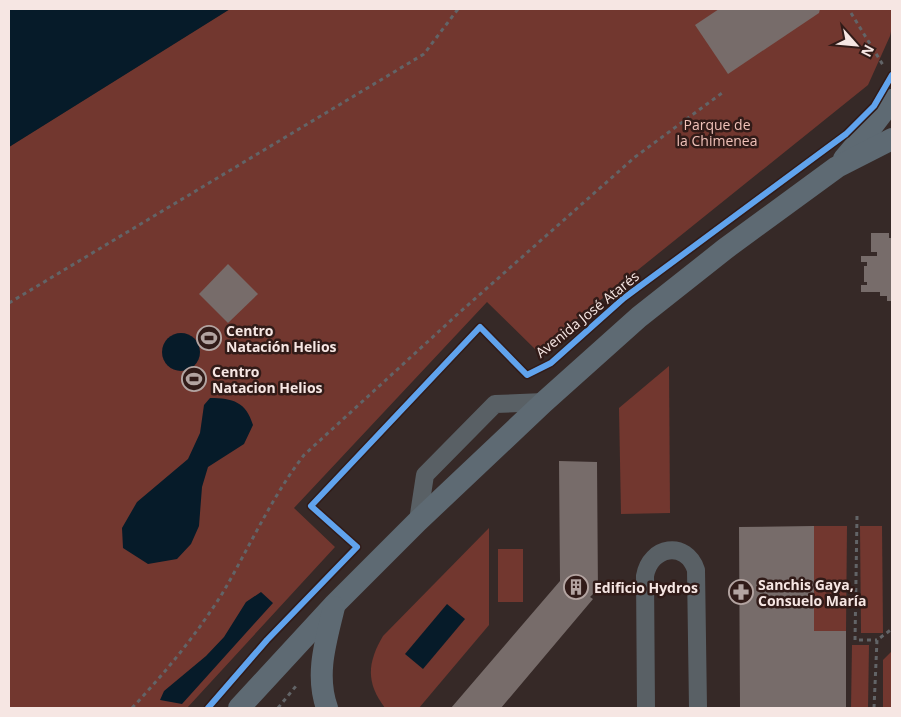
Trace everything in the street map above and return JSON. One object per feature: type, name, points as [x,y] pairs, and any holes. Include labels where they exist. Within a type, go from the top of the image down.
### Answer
[{"type":"main road","points":[[837,167],[892,100]]},
{"type":"main road","points":[[239,708],[335,604],[418,521],[544,402],[640,317],[725,249],[837,167],[892,139]]},
{"type":"main road","points":[[326,708],[312,687],[321,666],[335,604]]},
{"type":"lane","points":[[418,521],[425,475],[495,404],[544,402]]},
{"type":"lane","points":[[646,708],[645,576],[651,560],[658,554],[674,550],[689,558],[696,570],[698,708]]},
{"type":"path","points":[[9,303],[424,54],[458,9]]},
{"type":"path","points":[[851,13],[882,65]]},
{"type":"path","points":[[132,708],[160,678],[196,631],[221,594],[286,479],[304,455],[460,312],[635,157],[722,93]]},
{"type":"path","points":[[857,516],[855,640],[877,640],[892,629]]},
{"type":"path","points":[[874,708],[877,640]]},
{"type":"path","points":[[278,666],[312,687]]},
{"type":"path","points":[[278,708],[296,686]]},
{"type":"green space","name":"Centro Natacion Helios","points":[[230,9],[892,9],[892,27],[890,36],[868,85],[537,351],[487,302],[294,508],[335,547],[187,708],[9,708],[9,147]]},
{"type":"green space","points":[[669,366],[670,513],[621,514],[619,408]]},
{"type":"green space","points":[[814,526],[847,526],[846,631],[814,631]]},
{"type":"green space","points":[[860,526],[882,526],[883,633],[861,633]]},
{"type":"green space","points":[[489,528],[489,625],[419,708],[385,708],[374,690],[371,673],[374,655],[383,636]]},
{"type":"green space","points":[[498,549],[523,549],[523,602],[498,602]]},
{"type":"green space","points":[[852,645],[869,645],[868,708],[851,708]]},
{"type":"green space","points":[[892,651],[892,708],[883,708],[883,660]]},
{"type":"water","points":[[9,9],[230,9],[9,147]]},
{"type":"water","points":[[181,333],[194,339],[200,352],[194,365],[181,371],[168,365],[162,352],[168,339]]},
{"type":"water","points":[[210,398],[232,400],[238,403],[247,411],[253,425],[244,444],[208,467],[202,487],[199,526],[191,544],[177,559],[148,564],[123,548],[122,528],[137,502],[188,459],[200,433],[204,405]]},
{"type":"water","points":[[261,592],[273,603],[182,704],[160,700],[164,691],[206,656],[224,637],[246,602]]},
{"type":"water","points":[[447,604],[465,619],[423,669],[405,654]]},
{"type":"building","points":[[719,9],[820,9],[819,13],[728,74],[695,25]]},
{"type":"building","points":[[871,233],[889,233],[889,238],[892,238],[892,301],[887,301],[887,296],[880,296],[880,292],[861,292],[861,285],[867,285],[867,282],[864,282],[864,266],[867,266],[867,262],[861,262],[861,256],[877,256],[877,252],[871,252]]},
{"type":"building","points":[[228,264],[258,294],[228,323],[199,294]]},
{"type":"building","name":"Edificio Hydros","points":[[559,461],[597,462],[598,593],[594,593],[590,597],[593,599],[501,708],[451,708],[560,581]]},
{"type":"building","points":[[814,526],[814,631],[846,631],[846,708],[740,708],[739,527]]},
{"type":"cycle path","name":"Avenida José Atarés","points":[[208,708],[267,640],[357,547],[311,506],[480,327],[527,375],[551,363],[624,298],[846,134],[874,106],[892,75]]},
{"type":"place","name":"Centro Natación Helios","points":[[209,338]]},
{"type":"place","name":"Centro Natacion Helios","points":[[194,379]]},
{"type":"place","name":"Edificio Hydros","points":[[576,587]]},
{"type":"place","name":"Sanchis Gaya, Consuelo María","points":[[741,592]]},
{"type":"park label","name":"Parque de la Chimenea","points":[[717,132]]}]
